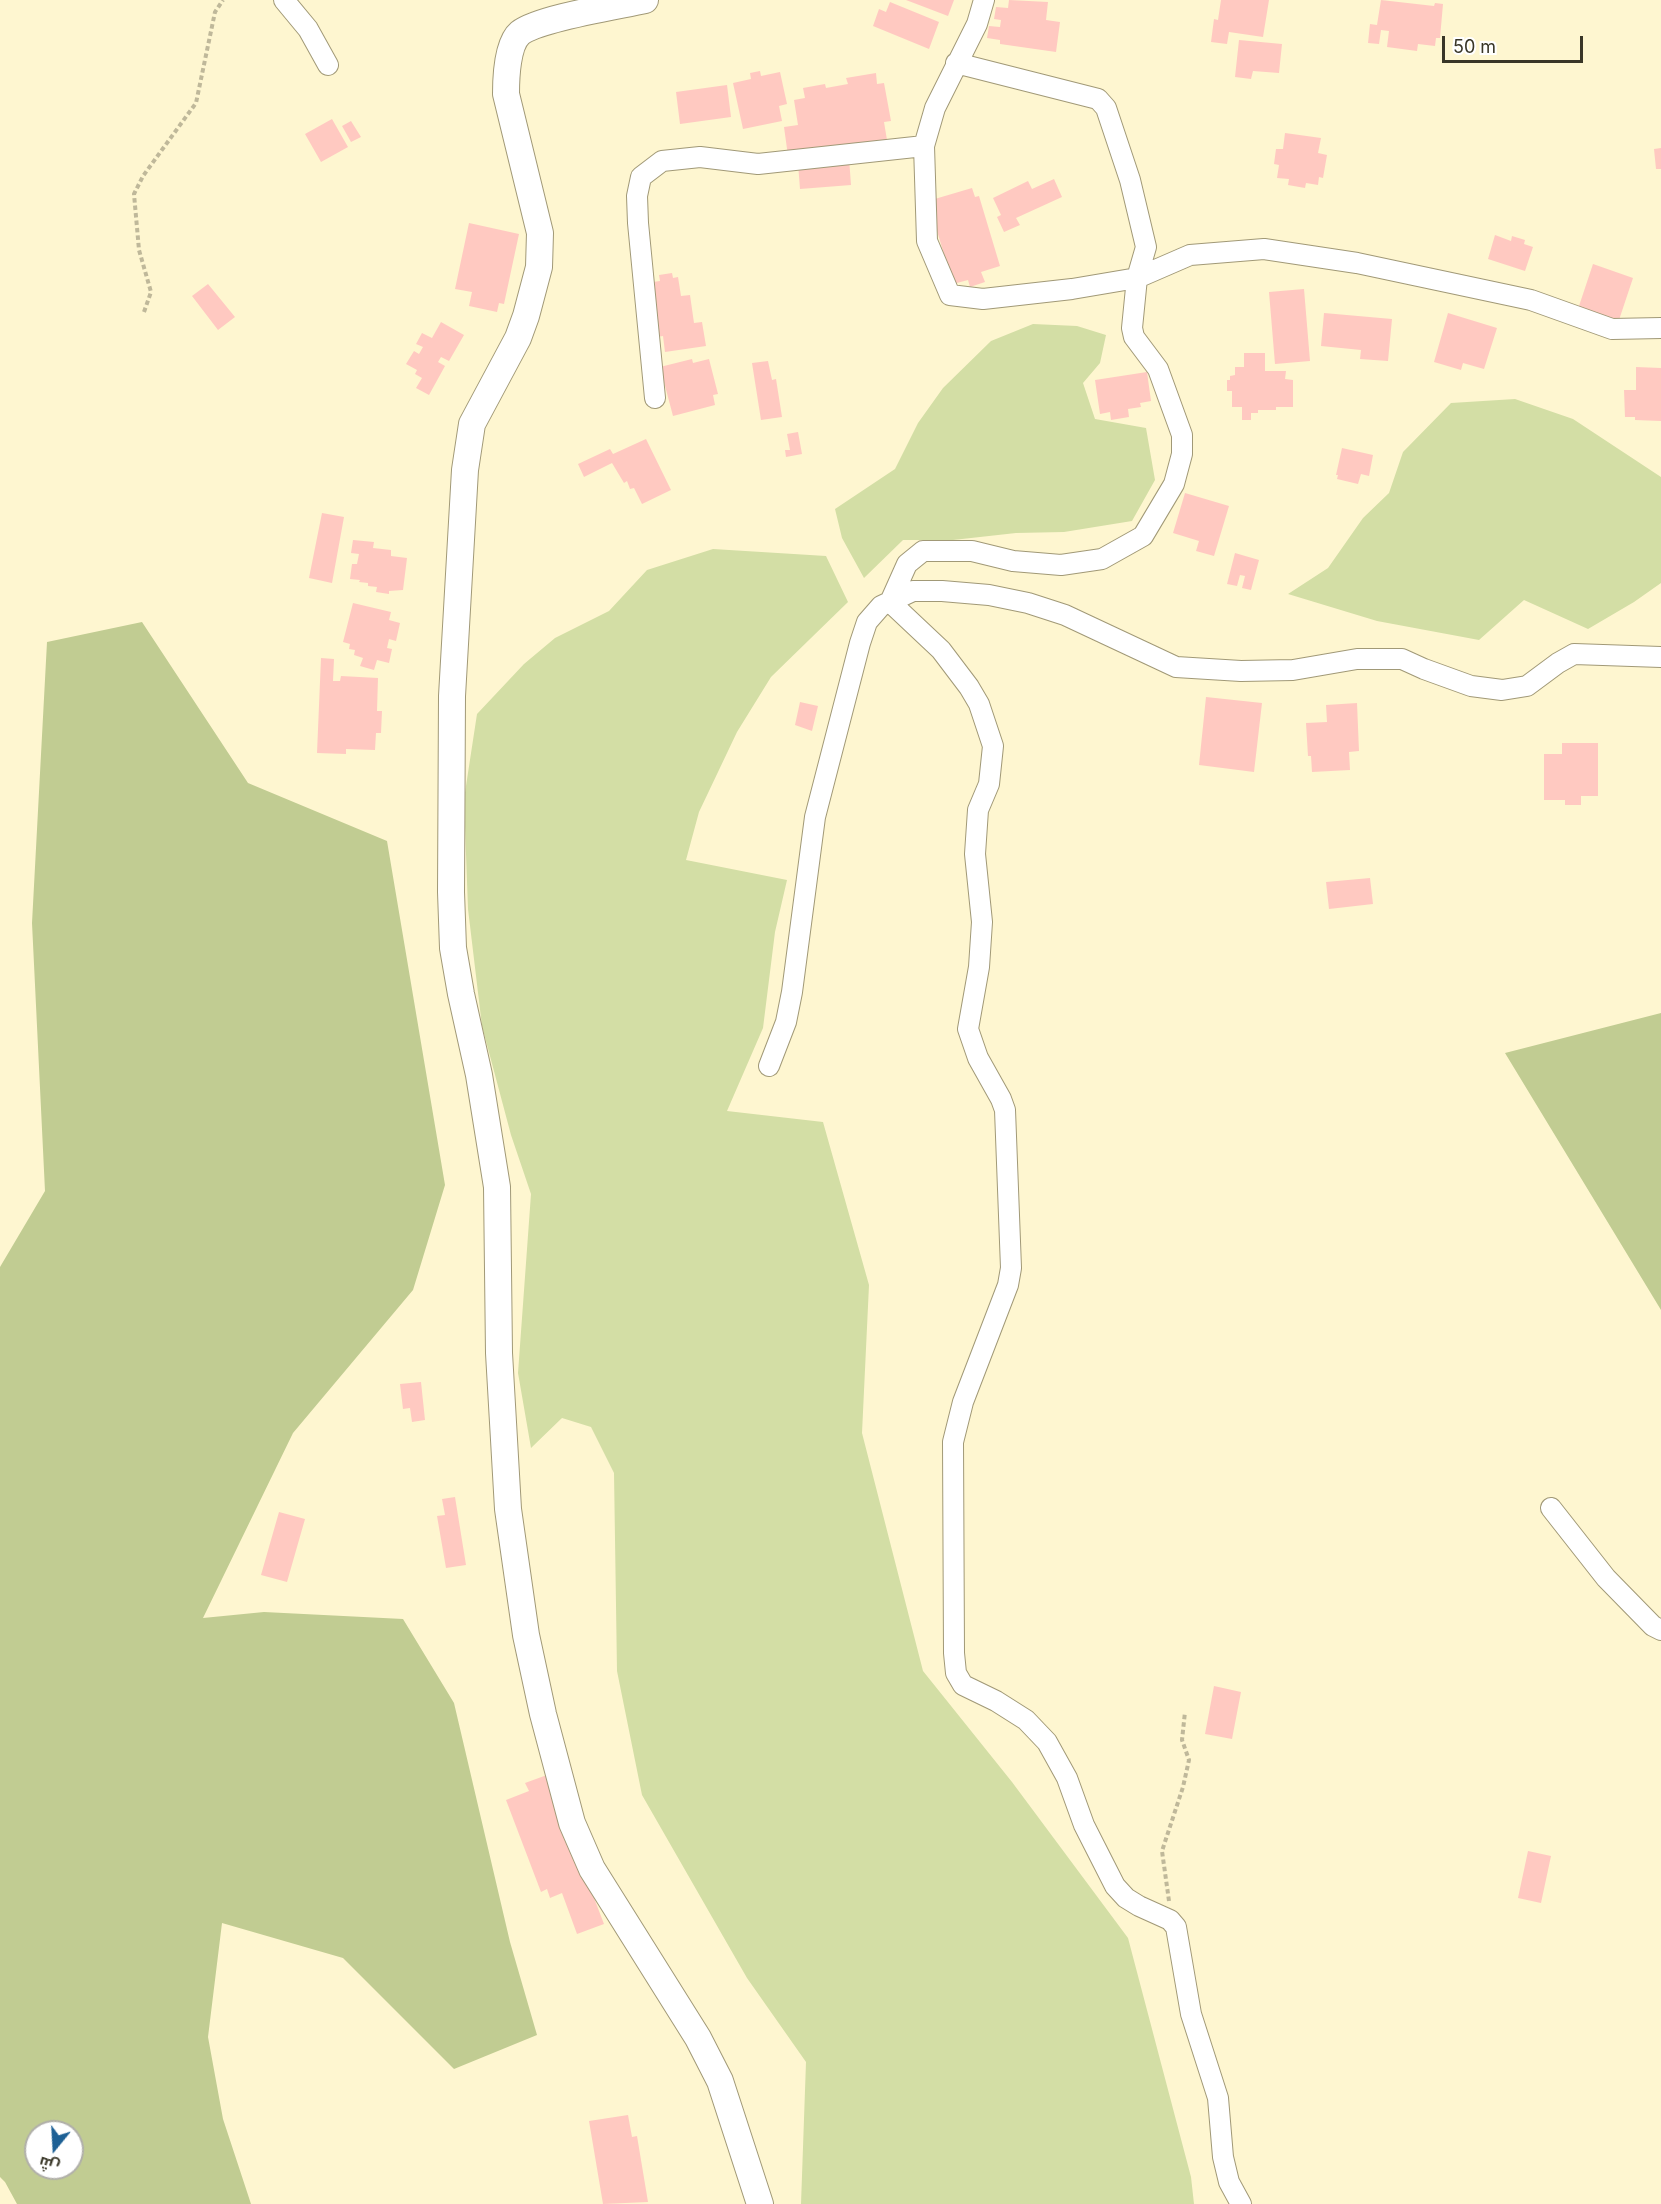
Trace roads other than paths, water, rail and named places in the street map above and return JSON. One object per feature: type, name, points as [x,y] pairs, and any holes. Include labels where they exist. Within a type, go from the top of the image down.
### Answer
[{"type":"main road","points":[[645,0],[539,23],[519,33],[509,55],[506,94],[540,233],[539,267],[518,338],[471,424],[465,470],[452,696],[453,948],[479,1075],[497,1187],[499,1353],[508,1509],[526,1635],[543,1714],[572,1823],[588,1859],[698,2038],[720,2081],[760,2204]]},
{"type":"street","points":[[284,0],[308,29],[328,65]]},
{"type":"street","points":[[984,0],[977,24],[935,108],[924,146],[927,241],[950,295],[983,300],[1072,289],[1137,278],[1190,255],[1264,249],[1357,263],[1531,300],[1612,329],[1661,328]]},
{"type":"street","points":[[890,602],[908,564],[923,551],[972,551],[1013,561],[1061,565],[1102,559],[1143,536],[1174,484],[1182,454],[1182,435],[1158,369],[1134,337],[1132,328],[1137,278],[1146,247],[1130,180],[1106,108],[1098,99],[956,63]]},
{"type":"street","points":[[655,398],[638,223],[637,196],[641,177],[662,161],[700,157],[759,164],[924,146]]},
{"type":"street","points":[[769,1066],[786,1022],[815,817],[854,664],[867,622],[881,606],[913,591],[989,595],[1028,603],[1065,615],[1176,667],[1293,670],[1357,659],[1401,658],[1471,686],[1502,690],[1527,686],[1574,654],[1661,657]]},
{"type":"street","points":[[890,602],[941,650],[969,687],[979,704],[993,746],[989,784],[978,810],[975,854],[982,922],[979,967],[968,1029],[978,1058],[1005,1110],[1011,1268],[1008,1285],[963,1402],[953,1442],[956,1673],[963,1685],[1026,1719],[1042,1734],[1067,1778],[1084,1825],[1115,1886],[1126,1898],[1170,1920],[1176,1927],[1191,2013],[1218,2098],[1223,2157],[1229,2182],[1241,2204]]},
{"type":"street","points":[[1551,1508],[1606,1578],[1653,1626],[1661,1630]]}]
